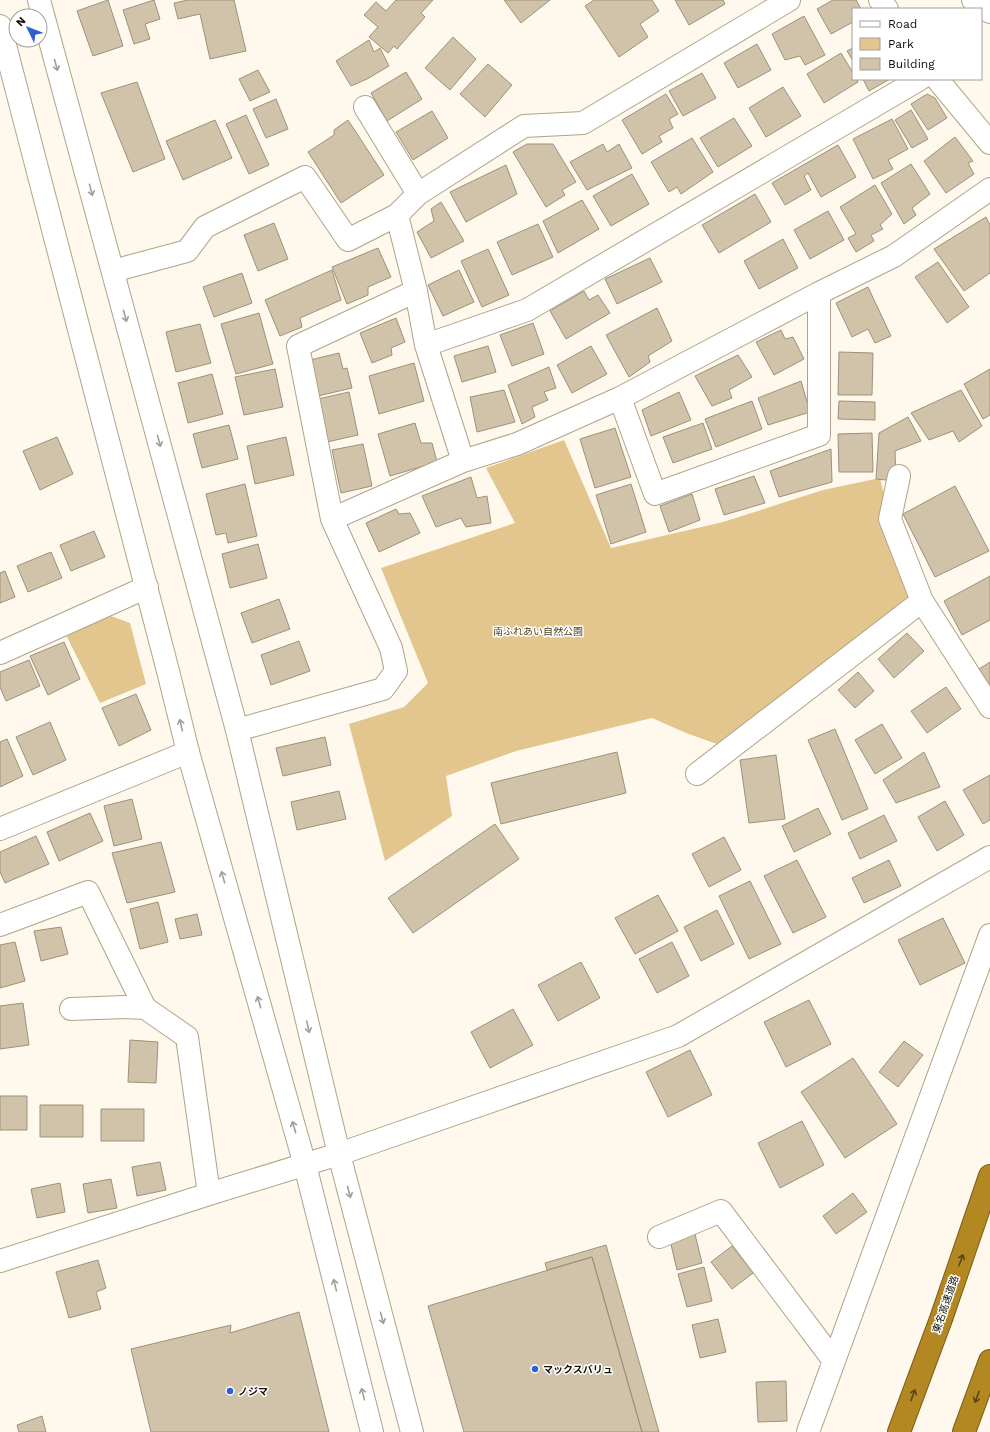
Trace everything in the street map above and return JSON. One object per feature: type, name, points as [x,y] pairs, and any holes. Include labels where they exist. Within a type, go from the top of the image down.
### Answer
[{"type":"highway","name":"東名高速道路","points":[[899,1432],[941,1319],[990,1176]]},
{"type":"highway","points":[[964,1432],[990,1361]]},
{"type":"street","points":[[39,0],[237,730],[339,1154],[412,1432]]},
{"type":"street","points":[[113,271],[187,251],[205,227],[305,177],[348,240],[397,215],[418,194],[524,126],[583,123],[789,0]]},
{"type":"street","points":[[880,0],[886,8]]},
{"type":"street","points":[[973,0],[990,12]]},
{"type":"street","points":[[0,26],[147,587],[188,752],[305,1165],[372,1432]]},
{"type":"street","points":[[426,345],[527,310],[918,80]]},
{"type":"street","points":[[938,80],[990,143]]},
{"type":"street","points":[[365,107],[418,194]]},
{"type":"street","points":[[332,519],[463,461],[517,444],[620,398],[894,256],[990,189]]},
{"type":"street","points":[[397,215],[416,291],[426,345],[463,461]]},
{"type":"street","points":[[237,730],[383,689],[396,671],[391,648],[332,519],[298,346],[416,291]]},
{"type":"street","points":[[620,398],[655,494],[819,435],[819,294]]},
{"type":"street","points":[[899,476],[890,519],[922,600],[990,707]]},
{"type":"street","points":[[0,654],[147,587]]},
{"type":"street","points":[[697,774],[922,600]]},
{"type":"street","points":[[0,829],[188,752]]},
{"type":"street","points":[[0,1261],[339,1154],[678,1036],[990,857]]},
{"type":"street","points":[[0,925],[88,892],[145,1008],[187,1037],[209,1194]]},
{"type":"street","points":[[808,1432],[990,935]]},
{"type":"street","points":[[71,1009],[124,1007],[145,1008]]},
{"type":"street","points":[[658,1237],[721,1211],[834,1361]]},
{"type":"green space","name":"南ふれあい自然公園","points":[[564,440],[611,548],[723,522],[823,490],[880,478],[890,519],[922,601],[731,749],[686,733],[652,718],[516,751],[446,776],[452,816],[385,861],[349,724],[404,707],[428,683],[381,568],[515,523],[486,468]]},
{"type":"green space","points":[[108,615],[130,623],[146,684],[100,703],[66,635]]},
{"type":"building","points":[[108,0],[123,46],[93,56],[77,11]]},
{"type":"building","points":[[154,0],[160,19],[145,24],[150,39],[134,44],[123,10]]},
{"type":"building","points":[[188,0],[234,0],[246,51],[210,59],[200,14],[178,19],[174,3]]},
{"type":"building","points":[[396,0],[433,0],[421,13],[425,17],[397,49],[394,46],[388,53],[369,37],[378,27],[364,15],[376,2],[386,11]]},
{"type":"building","points":[[504,0],[550,0],[521,23]]},
{"type":"building","points":[[594,0],[652,0],[659,11],[640,24],[648,37],[619,57],[585,6]]},
{"type":"building","points":[[675,0],[723,0],[725,4],[689,25]]},
{"type":"building","points":[[833,0],[856,0],[860,8],[852,8],[852,23],[831,34],[817,9]]},
{"type":"building","points":[[804,16],[825,55],[805,65],[800,56],[785,60],[772,34]]},
{"type":"building","points":[[453,37],[476,59],[450,90],[425,68]]},
{"type":"building","points":[[369,40],[374,52],[380,48],[389,66],[367,79],[351,86],[336,61]]},
{"type":"building","points":[[757,44],[771,70],[738,88],[724,63]]},
{"type":"building","points":[[852,48],[852,59],[847,51]]},
{"type":"building","points":[[841,53],[852,71],[852,80],[857,80],[858,82],[824,103],[807,74]]},
{"type":"building","points":[[488,64],[512,85],[485,117],[460,94]]},
{"type":"building","points":[[258,70],[270,92],[250,101],[239,79]]},
{"type":"building","points":[[406,72],[422,99],[387,121],[371,93]]},
{"type":"building","points":[[702,73],[716,98],[683,116],[669,91]]},
{"type":"building","points":[[864,80],[888,80],[869,91]]},
{"type":"building","points":[[137,82],[165,159],[133,172],[101,93]]},
{"type":"building","points":[[783,87],[801,116],[766,137],[749,108]]},
{"type":"building","points":[[666,94],[678,114],[669,119],[673,128],[659,136],[662,142],[642,154],[622,120]]},
{"type":"building","points":[[927,94],[935,98],[947,118],[928,130],[911,104]]},
{"type":"building","points":[[276,99],[288,129],[266,138],[253,109]]},
{"type":"building","points":[[911,110],[928,139],[912,148],[895,120]]},
{"type":"building","points":[[432,111],[448,138],[413,160],[396,132]]},
{"type":"building","points":[[246,115],[269,165],[249,174],[226,124]]},
{"type":"building","points":[[734,118],[752,146],[718,167],[700,138]]},
{"type":"building","points":[[892,119],[908,149],[888,160],[893,169],[873,179],[853,139]]},
{"type":"building","points":[[215,120],[232,158],[183,180],[166,141]]},
{"type":"building","points":[[348,120],[384,175],[341,203],[308,152],[334,135],[334,130]]},
{"type":"building","points":[[955,137],[973,161],[968,163],[974,174],[946,193],[924,161]]},
{"type":"building","points":[[692,138],[713,172],[681,194],[677,187],[669,192],[651,162]]},
{"type":"building","points":[[527,144],[553,144],[576,182],[562,190],[565,195],[546,207],[513,152]]},
{"type":"building","points":[[603,144],[607,152],[619,144],[632,168],[587,190],[570,162]]},
{"type":"building","points":[[838,145],[856,177],[821,197],[808,173],[804,176],[811,190],[785,205],[772,183]]},
{"type":"building","points":[[911,164],[930,194],[912,208],[916,215],[904,224],[881,183]]},
{"type":"building","points":[[506,165],[517,194],[466,222],[450,192]]},
{"type":"building","points":[[632,174],[649,204],[611,226],[593,196]]},
{"type":"building","points":[[875,185],[892,214],[880,225],[883,229],[871,235],[874,241],[856,252],[848,238],[856,234],[840,207]]},
{"type":"building","points":[[755,194],[771,222],[719,253],[702,225]]},
{"type":"building","points":[[582,200],[599,229],[558,253],[543,221]]},
{"type":"building","points":[[441,202],[464,241],[431,258],[417,232],[434,221],[431,209]]},
{"type":"building","points":[[828,211],[844,240],[810,259],[794,230]]},
{"type":"building","points":[[986,217],[990,225],[990,273],[964,291],[934,249]]},
{"type":"building","points":[[274,223],[288,259],[258,271],[244,235]]},
{"type":"building","points":[[538,224],[553,257],[512,275],[497,242]]},
{"type":"building","points":[[783,239],[798,268],[759,289],[744,261]]},
{"type":"building","points":[[378,248],[391,277],[368,287],[368,295],[347,304],[332,267]]},
{"type":"building","points":[[488,249],[509,295],[482,307],[461,261]]},
{"type":"building","points":[[650,258],[662,282],[617,304],[605,279]]},
{"type":"building","points":[[938,262],[969,307],[947,323],[915,277]]},
{"type":"building","points":[[332,270],[341,300],[300,318],[302,327],[280,336],[265,300]]},
{"type":"building","points":[[459,270],[474,302],[443,316],[428,285]]},
{"type":"building","points":[[242,273],[252,303],[214,317],[203,287]]},
{"type":"building","points":[[868,287],[891,336],[875,343],[868,329],[852,337],[836,303]]},
{"type":"building","points":[[584,291],[589,300],[598,295],[610,313],[566,339],[550,311]]},
{"type":"building","points":[[657,308],[672,341],[648,356],[650,362],[629,377],[606,335]]},
{"type":"building","points":[[259,313],[273,364],[236,374],[221,324]]},
{"type":"building","points":[[396,318],[405,342],[391,348],[392,355],[372,363],[360,333]]},
{"type":"building","points":[[533,323],[544,354],[512,366],[500,335]]},
{"type":"building","points":[[200,324],[211,363],[176,372],[166,332]]},
{"type":"building","points":[[781,330],[785,339],[793,337],[804,359],[774,375],[756,342]]},
{"type":"building","points":[[488,346],[496,372],[462,382],[454,356]]},
{"type":"building","points":[[591,346],[607,374],[572,393],[557,365]]},
{"type":"building","points":[[839,352],[873,353],[872,395],[838,395]]},
{"type":"building","points":[[339,353],[343,369],[347,368],[352,388],[318,396],[310,360]]},
{"type":"building","points":[[738,355],[752,377],[729,390],[732,398],[712,406],[695,376]]},
{"type":"building","points":[[414,363],[424,401],[379,414],[369,376]]},
{"type":"building","points":[[549,367],[556,388],[544,392],[548,400],[532,407],[535,417],[522,424],[508,385]]},
{"type":"building","points":[[275,369],[283,407],[244,415],[235,377]]},
{"type":"building","points":[[990,369],[990,415],[983,419],[964,384]]},
{"type":"building","points":[[212,374],[223,414],[188,423],[178,383]]},
{"type":"building","points":[[801,381],[810,412],[768,425],[758,398]]},
{"type":"building","points":[[504,390],[515,422],[477,432],[470,397]]},
{"type":"building","points":[[961,390],[982,426],[959,442],[953,431],[929,440],[911,413]]},
{"type":"building","points":[[349,392],[358,435],[327,442],[318,399]]},
{"type":"building","points":[[679,392],[691,420],[651,436],[642,410]]},
{"type":"building","points":[[752,401],[762,429],[716,447],[705,419]]},
{"type":"building","points":[[839,401],[875,402],[875,420],[838,419]]},
{"type":"building","points":[[908,417],[921,441],[895,451],[896,481],[876,479],[879,433]]},
{"type":"building","points":[[415,423],[421,443],[432,443],[437,462],[390,476],[378,434]]},
{"type":"building","points":[[703,423],[712,449],[673,463],[663,437]]},
{"type":"building","points":[[229,425],[238,459],[202,468],[193,434]]},
{"type":"building","points":[[615,428],[631,477],[595,488],[580,439]]},
{"type":"building","points":[[872,433],[873,472],[839,472],[838,434]]},
{"type":"building","points":[[57,437],[73,474],[40,490],[23,451]]},
{"type":"building","points":[[286,437],[294,475],[255,484],[247,446]]},
{"type":"building","points":[[363,444],[372,486],[341,493],[332,450]]},
{"type":"building","points":[[831,449],[832,482],[779,497],[770,471]]},
{"type":"building","points":[[754,476],[765,503],[724,515],[715,489]]},
{"type":"building","points":[[471,477],[477,498],[487,496],[491,523],[466,527],[461,518],[436,527],[422,496]]},
{"type":"building","points":[[245,484],[257,536],[228,543],[226,533],[216,535],[206,494]]},
{"type":"building","points":[[631,484],[646,532],[611,544],[596,495]]},
{"type":"building","points":[[955,486],[989,551],[935,577],[903,514]]},
{"type":"building","points":[[692,494],[700,520],[669,532],[660,506]]},
{"type":"building","points":[[396,509],[399,514],[410,513],[420,533],[379,552],[366,523]]},
{"type":"building","points":[[94,531],[105,557],[71,571],[60,545]]},
{"type":"building","points":[[258,544],[267,578],[230,588],[222,554]]},
{"type":"building","points":[[51,552],[62,578],[28,592],[17,566]]},
{"type":"building","points":[[5,571],[15,597],[0,603],[0,573]]},
{"type":"building","points":[[990,576],[990,620],[962,635],[944,601]]},
{"type":"building","points":[[279,599],[290,629],[252,643],[241,613]]},
{"type":"building","points":[[907,633],[924,651],[894,678],[878,659]]},
{"type":"building","points":[[299,641],[310,671],[271,685],[261,655]]},
{"type":"building","points":[[64,642],[80,679],[48,695],[30,656]]},
{"type":"building","points":[[29,660],[40,686],[6,701],[0,687],[0,672]]},
{"type":"building","points":[[990,662],[990,687],[979,669]]},
{"type":"building","points":[[858,672],[874,691],[855,708],[838,690]]},
{"type":"building","points":[[946,687],[961,709],[927,733],[911,711]]},
{"type":"building","points":[[136,694],[151,730],[119,746],[102,708]]},
{"type":"building","points":[[50,722],[66,760],[33,775],[16,737]]},
{"type":"building","points":[[882,724],[902,758],[875,774],[855,740]]},
{"type":"building","points":[[835,729],[868,809],[842,820],[808,740]]},
{"type":"building","points":[[325,737],[331,765],[283,776],[276,748]]},
{"type":"building","points":[[7,739],[23,776],[0,787],[0,742]]},
{"type":"building","points":[[617,752],[626,793],[501,824],[491,783]]},
{"type":"building","points":[[924,752],[940,787],[896,803],[883,780]]},
{"type":"building","points":[[776,755],[785,819],[749,823],[740,760]]},
{"type":"building","points":[[990,775],[990,820],[983,824],[963,790]]},
{"type":"building","points":[[339,791],[346,819],[297,830],[291,802]]},
{"type":"building","points":[[132,799],[142,839],[114,846],[104,806]]},
{"type":"building","points":[[945,801],[964,835],[937,851],[918,817]]},
{"type":"building","points":[[818,808],[831,834],[794,852],[782,826]]},
{"type":"building","points":[[90,813],[103,841],[59,861],[47,832]]},
{"type":"building","points":[[884,815],[897,841],[860,859],[848,833]]},
{"type":"building","points":[[495,824],[519,859],[413,933],[388,898]]},
{"type":"building","points":[[36,836],[49,864],[5,883],[0,872],[0,852]]},
{"type":"building","points":[[724,837],[741,870],[709,887],[692,854]]},
{"type":"building","points":[[161,842],[175,892],[127,903],[112,853]]},
{"type":"building","points":[[797,860],[826,917],[793,933],[764,876]]},
{"type":"building","points":[[889,860],[901,886],[864,903],[852,878]]},
{"type":"building","points":[[750,881],[781,944],[749,959],[719,896]]},
{"type":"building","points":[[658,895],[678,931],[635,954],[615,918]]},
{"type":"building","points":[[158,902],[168,942],[140,949],[130,909]]},
{"type":"building","points":[[717,910],[734,944],[701,961],[684,927]]},
{"type":"building","points":[[197,914],[202,935],[180,939],[175,919]]},
{"type":"building","points":[[943,918],[965,963],[920,985],[898,940]]},
{"type":"building","points":[[61,927],[68,954],[41,961],[34,931]]},
{"type":"building","points":[[15,942],[25,981],[0,988],[0,945]]},
{"type":"building","points":[[672,942],[689,976],[657,993],[639,959]]},
{"type":"building","points":[[581,962],[600,998],[558,1021],[538,985]]},
{"type":"building","points":[[809,1000],[831,1044],[786,1067],[764,1022]]},
{"type":"building","points":[[23,1003],[29,1045],[0,1049],[0,1006]]},
{"type":"building","points":[[513,1009],[533,1045],[490,1068],[471,1032]]},
{"type":"building","points":[[130,1040],[158,1042],[156,1083],[128,1082]]},
{"type":"building","points":[[904,1041],[923,1055],[898,1087],[879,1072]]},
{"type":"building","points":[[690,1050],[712,1095],[668,1117],[646,1072]]},
{"type":"building","points":[[853,1058],[897,1124],[845,1158],[801,1092]]},
{"type":"building","points":[[0,1096],[27,1096],[27,1130],[0,1130]]},
{"type":"building","points":[[40,1105],[83,1105],[83,1137],[40,1137]]},
{"type":"building","points":[[101,1109],[144,1109],[144,1141],[101,1141]]},
{"type":"building","points":[[802,1121],[824,1165],[780,1188],[758,1143]]},
{"type":"building","points":[[160,1162],[166,1190],[137,1196],[132,1167]]},
{"type":"building","points":[[111,1179],[117,1208],[88,1213],[83,1184]]},
{"type":"building","points":[[60,1183],[65,1212],[37,1218],[31,1189]]},
{"type":"building","points":[[853,1193],[867,1212],[836,1234],[823,1216]]},
{"type":"building","points":[[694,1230],[702,1263],[677,1270],[669,1236]]},
{"type":"building","points":[[606,1245],[659,1432],[642,1432],[592,1257],[547,1270],[545,1263]]},
{"type":"building","points":[[732,1246],[753,1273],[732,1289],[711,1262]]},
{"type":"building","name":"マックスバリュ","points":[[592,1257],[642,1432],[464,1432],[428,1306]]},
{"type":"building","points":[[98,1260],[106,1288],[96,1292],[101,1309],[69,1318],[56,1272]]},
{"type":"building","points":[[704,1267],[712,1301],[687,1307],[678,1274]]},
{"type":"building","name":"ノジマ","points":[[299,1312],[329,1432],[151,1432],[131,1349],[231,1325],[230,1333]]},
{"type":"building","points":[[718,1319],[726,1352],[700,1358],[692,1325]]},
{"type":"building","points":[[786,1381],[787,1421],[758,1422],[756,1382]]},
{"type":"building","points":[[42,1416],[46,1432],[19,1432],[17,1425]]},
{"type":"place","name":"マックスバリュ","points":[[535,1369]]},
{"type":"place","name":"ノジマ","points":[[230,1391]]}]
